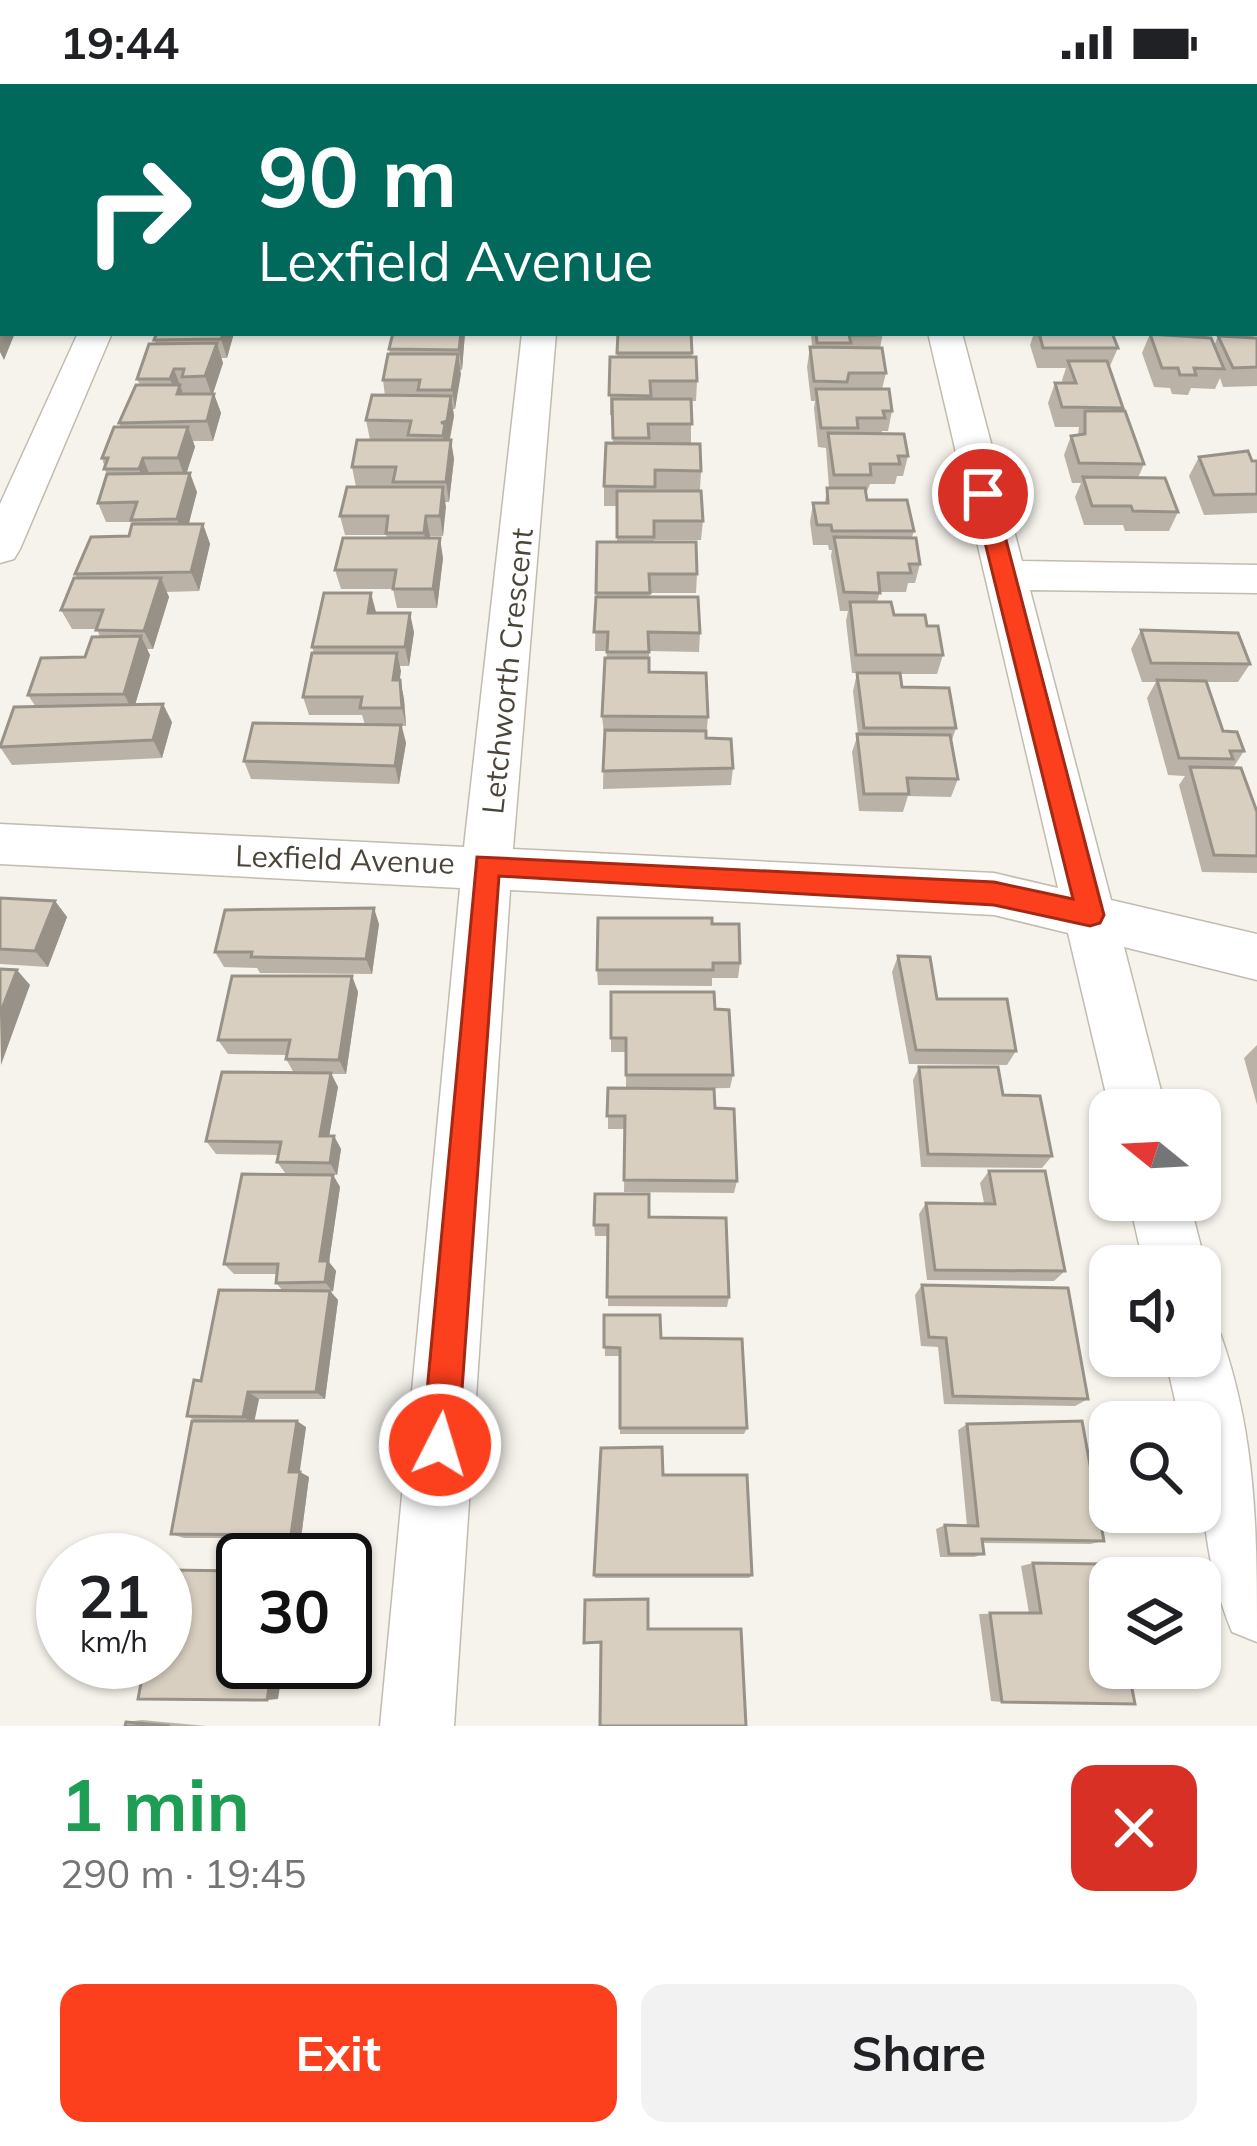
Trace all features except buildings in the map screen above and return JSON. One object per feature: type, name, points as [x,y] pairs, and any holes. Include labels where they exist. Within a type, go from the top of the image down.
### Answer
[{"type":"street","points":[[0,549],[94,336]]},
{"type":"street","name":"Letchworth Crescent","points":[[417,1726],[487,865],[539,336]]},
{"type":"street","points":[[946,336],[1133,1089]]},
{"type":"street","points":[[1002,575],[1257,579]]},
{"type":"street","name":"Lexfield Avenue","points":[[0,844],[994,894],[1257,957]]},
{"type":"street","points":[[1202,1377],[1257,1607]]},
{"type":"route","points":[[440,1445],[487,865],[994,894],[1090,915],[983,494]]}]
